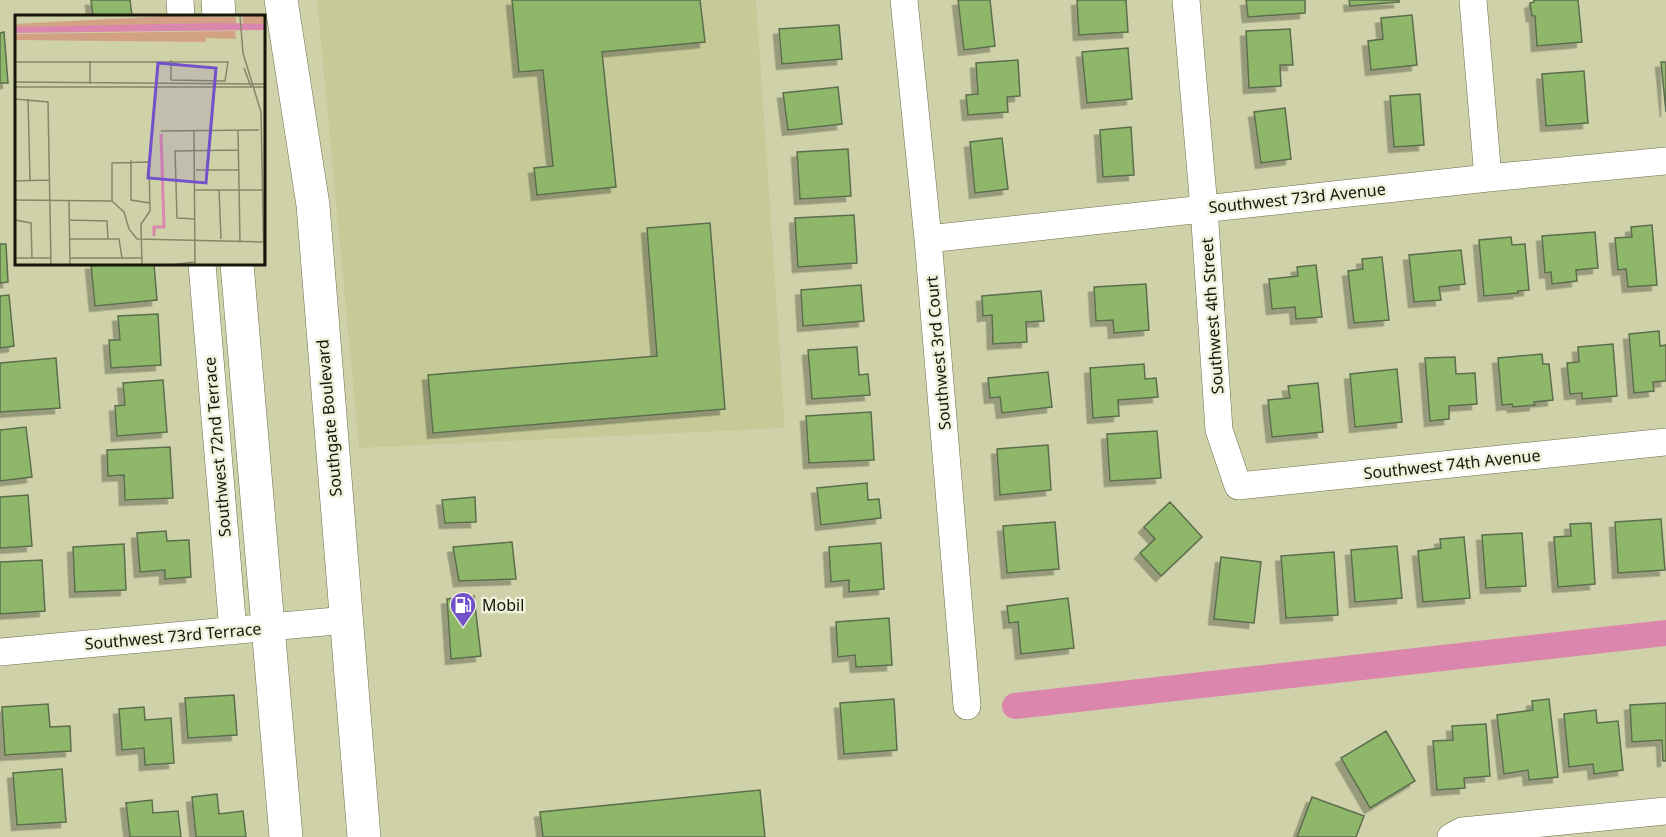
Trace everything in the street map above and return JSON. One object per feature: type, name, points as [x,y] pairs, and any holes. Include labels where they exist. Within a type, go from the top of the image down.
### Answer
[{"type":"main road","points":[[218,0],[219,15]]},
{"type":"main road","name":"Southgate Boulevard","points":[[281,0],[313,205],[364,837]]},
{"type":"main road","points":[[237,266],[286,837]]},
{"type":"street","points":[[180,0],[181,15]]},
{"type":"street","name":"Southwest 3rd Court","points":[[904,0],[928,239],[967,706]]},
{"type":"street","name":"Southwest 4th Street","points":[[1186,0],[1220,430],[1238,486]]},
{"type":"street","points":[[1473,0],[1488,178]]},
{"type":"street","name":"Southwest 73rd Avenue","points":[[928,239],[1204,208],[1666,161]]},
{"type":"street","name":"Southwest 72nd Terrace","points":[[202,266],[233,631]]},
{"type":"street","name":"Southwest 74th Avenue","points":[[1238,486],[1666,442]]},
{"type":"street","name":"Southwest 73rd Terrace","points":[[0,652],[346,620]]},
{"type":"street","points":[[1451,837],[1462,831],[1666,811]]},
{"type":"shaded area","points":[[317,0],[756,0],[785,428],[359,448]]},
{"type":"building","points":[[91,0],[130,0],[132,15],[93,15]]},
{"type":"building","points":[[512,0],[700,0],[705,42],[602,52],[616,187],[537,195],[534,168],[553,166],[543,70],[519,72]]},
{"type":"building","points":[[958,0],[990,0],[995,46],[964,50]]},
{"type":"building","points":[[1077,0],[1126,0],[1128,32],[1079,35]]},
{"type":"building","points":[[1246,0],[1305,0],[1305,13],[1248,17]]},
{"type":"building","points":[[1349,0],[1399,0],[1399,2],[1350,6]]},
{"type":"building","points":[[1534,0],[1578,0],[1582,42],[1537,46],[1535,16],[1532,16],[1530,3]]},
{"type":"building","points":[[1412,15],[1417,65],[1371,70],[1368,41],[1383,39],[1381,18]]},
{"type":"building","points":[[839,25],[842,59],[782,64],[779,29]]},
{"type":"building","points":[[1290,29],[1293,65],[1280,65],[1281,86],[1249,88],[1246,31]]},
{"type":"building","points":[[4,32],[8,83],[0,83],[0,33]]},
{"type":"building","points":[[1128,48],[1132,99],[1087,103],[1082,52]]},
{"type":"building","points":[[1018,60],[1020,96],[1007,97],[1008,112],[968,115],[966,95],[978,94],[976,63]]},
{"type":"building","points":[[1661,62],[1666,62],[1666,112]]},
{"type":"building","points":[[1584,71],[1588,123],[1546,126],[1542,74]]},
{"type":"building","points":[[838,87],[842,124],[788,130],[783,93]]},
{"type":"building","points":[[1420,94],[1424,145],[1394,147],[1390,96]]},
{"type":"building","points":[[1285,108],[1291,159],[1261,163],[1254,112]]},
{"type":"building","points":[[1131,127],[1134,175],[1103,177],[1100,130]]},
{"type":"building","points":[[1002,138],[1008,189],[975,193],[970,142]]},
{"type":"building","points":[[848,149],[851,196],[800,199],[797,152]]},
{"type":"building","points":[[854,215],[857,263],[798,267],[795,218]]},
{"type":"building","points":[[710,223],[725,409],[433,433],[428,375],[657,356],[647,228]]},
{"type":"building","points":[[1652,225],[1657,285],[1628,287],[1626,269],[1618,270],[1615,238],[1632,237],[1631,227]]},
{"type":"building","points":[[1595,232],[1598,268],[1576,270],[1577,281],[1552,284],[1551,272],[1545,273],[1542,236]]},
{"type":"building","points":[[1511,237],[1512,245],[1525,244],[1529,290],[1484,296],[1479,240]]},
{"type":"building","points":[[0,244],[6,244],[8,282],[0,283]]},
{"type":"building","points":[[1461,250],[1465,284],[1439,287],[1441,300],[1414,302],[1409,255]]},
{"type":"building","points":[[1382,257],[1389,320],[1354,323],[1348,271],[1363,269],[1362,259]]},
{"type":"building","points":[[1316,265],[1322,317],[1296,319],[1295,307],[1272,309],[1269,279],[1298,276],[1297,267]]},
{"type":"building","points":[[91,266],[154,266],[157,300],[95,306]]},
{"type":"building","points":[[1146,284],[1149,330],[1114,333],[1113,320],[1096,321],[1094,287]]},
{"type":"building","points":[[861,285],[864,321],[803,326],[801,290]]},
{"type":"building","points":[[1041,291],[1044,321],[1026,322],[1027,342],[993,344],[992,315],[983,316],[982,296]]},
{"type":"building","points":[[9,295],[14,346],[0,348],[0,296]]},
{"type":"building","points":[[158,314],[161,365],[111,368],[109,340],[120,340],[118,316]]},
{"type":"building","points":[[1659,331],[1660,346],[1666,345],[1666,381],[1653,382],[1654,391],[1634,393],[1629,334]]},
{"type":"building","points":[[1613,344],[1617,396],[1582,399],[1582,393],[1570,394],[1567,363],[1579,362],[1578,347]]},
{"type":"building","points":[[857,347],[859,375],[868,374],[870,395],[812,399],[808,350]]},
{"type":"building","points":[[1542,354],[1543,364],[1549,364],[1553,400],[1534,402],[1535,405],[1513,407],[1512,404],[1502,405],[1498,358]]},
{"type":"building","points":[[1455,357],[1456,374],[1475,373],[1477,404],[1449,406],[1449,419],[1430,421],[1425,358]]},
{"type":"building","points":[[56,358],[60,408],[0,412],[0,363]]},
{"type":"building","points":[[1144,364],[1145,379],[1156,378],[1158,397],[1118,400],[1119,416],[1093,418],[1090,368]]},
{"type":"building","points":[[1397,369],[1402,422],[1355,427],[1350,374]]},
{"type":"building","points":[[1048,372],[1052,407],[1002,413],[1000,397],[990,398],[988,378]]},
{"type":"building","points":[[163,380],[167,432],[117,436],[115,406],[125,405],[123,383]]},
{"type":"building","points":[[1318,383],[1323,432],[1272,437],[1268,400],[1290,398],[1288,386]]},
{"type":"building","points":[[871,412],[874,460],[809,463],[806,416]]},
{"type":"building","points":[[26,427],[32,477],[0,481],[0,430]]},
{"type":"building","points":[[1157,431],[1161,478],[1110,481],[1107,434]]},
{"type":"building","points":[[1048,445],[1051,490],[1000,495],[997,449]]},
{"type":"building","points":[[170,447],[173,498],[125,500],[124,475],[108,476],[107,450]]},
{"type":"building","points":[[867,483],[868,500],[879,499],[881,518],[821,525],[817,488]]},
{"type":"building","points":[[28,495],[32,546],[0,548],[0,497]]},
{"type":"building","points":[[475,497],[476,522],[445,523],[442,500]]},
{"type":"building","points":[[1170,502],[1202,537],[1161,576],[1140,553],[1155,539],[1144,527]]},
{"type":"building","points":[[1661,519],[1665,570],[1618,573],[1615,522]]},
{"type":"building","points":[[1055,522],[1059,569],[1007,573],[1003,526]]},
{"type":"building","points":[[1591,523],[1595,584],[1558,587],[1554,537],[1571,536],[1570,524]]},
{"type":"building","points":[[166,531],[167,541],[189,540],[191,577],[165,579],[165,570],[140,572],[137,533]]},
{"type":"building","points":[[1522,533],[1526,586],[1486,588],[1482,535]]},
{"type":"building","points":[[1464,537],[1470,598],[1423,602],[1418,551],[1441,548],[1440,539]]},
{"type":"building","points":[[512,542],[516,579],[459,581],[453,547]]},
{"type":"building","points":[[881,543],[884,589],[849,592],[849,580],[831,582],[829,547]]},
{"type":"building","points":[[124,544],[126,590],[75,592],[73,547]]},
{"type":"building","points":[[1397,546],[1402,598],[1355,602],[1351,550]]},
{"type":"building","points":[[1334,552],[1338,615],[1286,618],[1281,556]]},
{"type":"building","points":[[1221,557],[1261,562],[1254,623],[1214,619]]},
{"type":"building","points":[[42,560],[45,611],[0,614],[0,562]]},
{"type":"building","name":"Mobil","points":[[474,596],[481,656],[451,659],[447,599]]},
{"type":"building","points":[[1068,598],[1074,648],[1021,654],[1018,622],[1009,623],[1007,606]]},
{"type":"building","points":[[889,618],[892,665],[856,667],[855,655],[838,657],[836,622]]},
{"type":"building","points":[[234,695],[237,735],[188,738],[185,698]]},
{"type":"building","points":[[894,699],[897,750],[844,754],[840,703]]},
{"type":"building","points":[[1549,699],[1558,777],[1529,780],[1528,770],[1504,774],[1497,715],[1533,710],[1532,701]]},
{"type":"building","points":[[1666,703],[1666,761],[1663,761],[1662,740],[1632,742],[1630,705]]},
{"type":"building","points":[[48,704],[50,727],[70,726],[71,751],[5,755],[2,707]]},
{"type":"building","points":[[144,707],[145,720],[171,718],[174,763],[145,765],[144,748],[122,750],[119,709]]},
{"type":"building","points":[[1596,710],[1597,723],[1618,721],[1623,770],[1594,774],[1593,764],[1569,767],[1564,714]]},
{"type":"building","points":[[1486,724],[1490,776],[1464,778],[1465,788],[1437,790],[1433,741],[1453,740],[1452,726]]},
{"type":"building","points":[[1386,731],[1415,781],[1370,808],[1341,758]]},
{"type":"building","points":[[62,769],[66,822],[17,825],[13,773]]},
{"type":"building","points":[[760,790],[765,837],[543,837],[540,812]]},
{"type":"building","points":[[217,794],[219,814],[243,811],[246,837],[196,837],[192,797]]},
{"type":"building","points":[[1312,797],[1364,816],[1356,837],[1297,837]]},
{"type":"building","points":[[152,800],[153,813],[178,811],[181,837],[130,837],[126,803]]},
{"type":"waterway","points":[[1015,706],[1666,633]]},
{"type":"place","name":"Mobil","points":[[463,628]]}]
